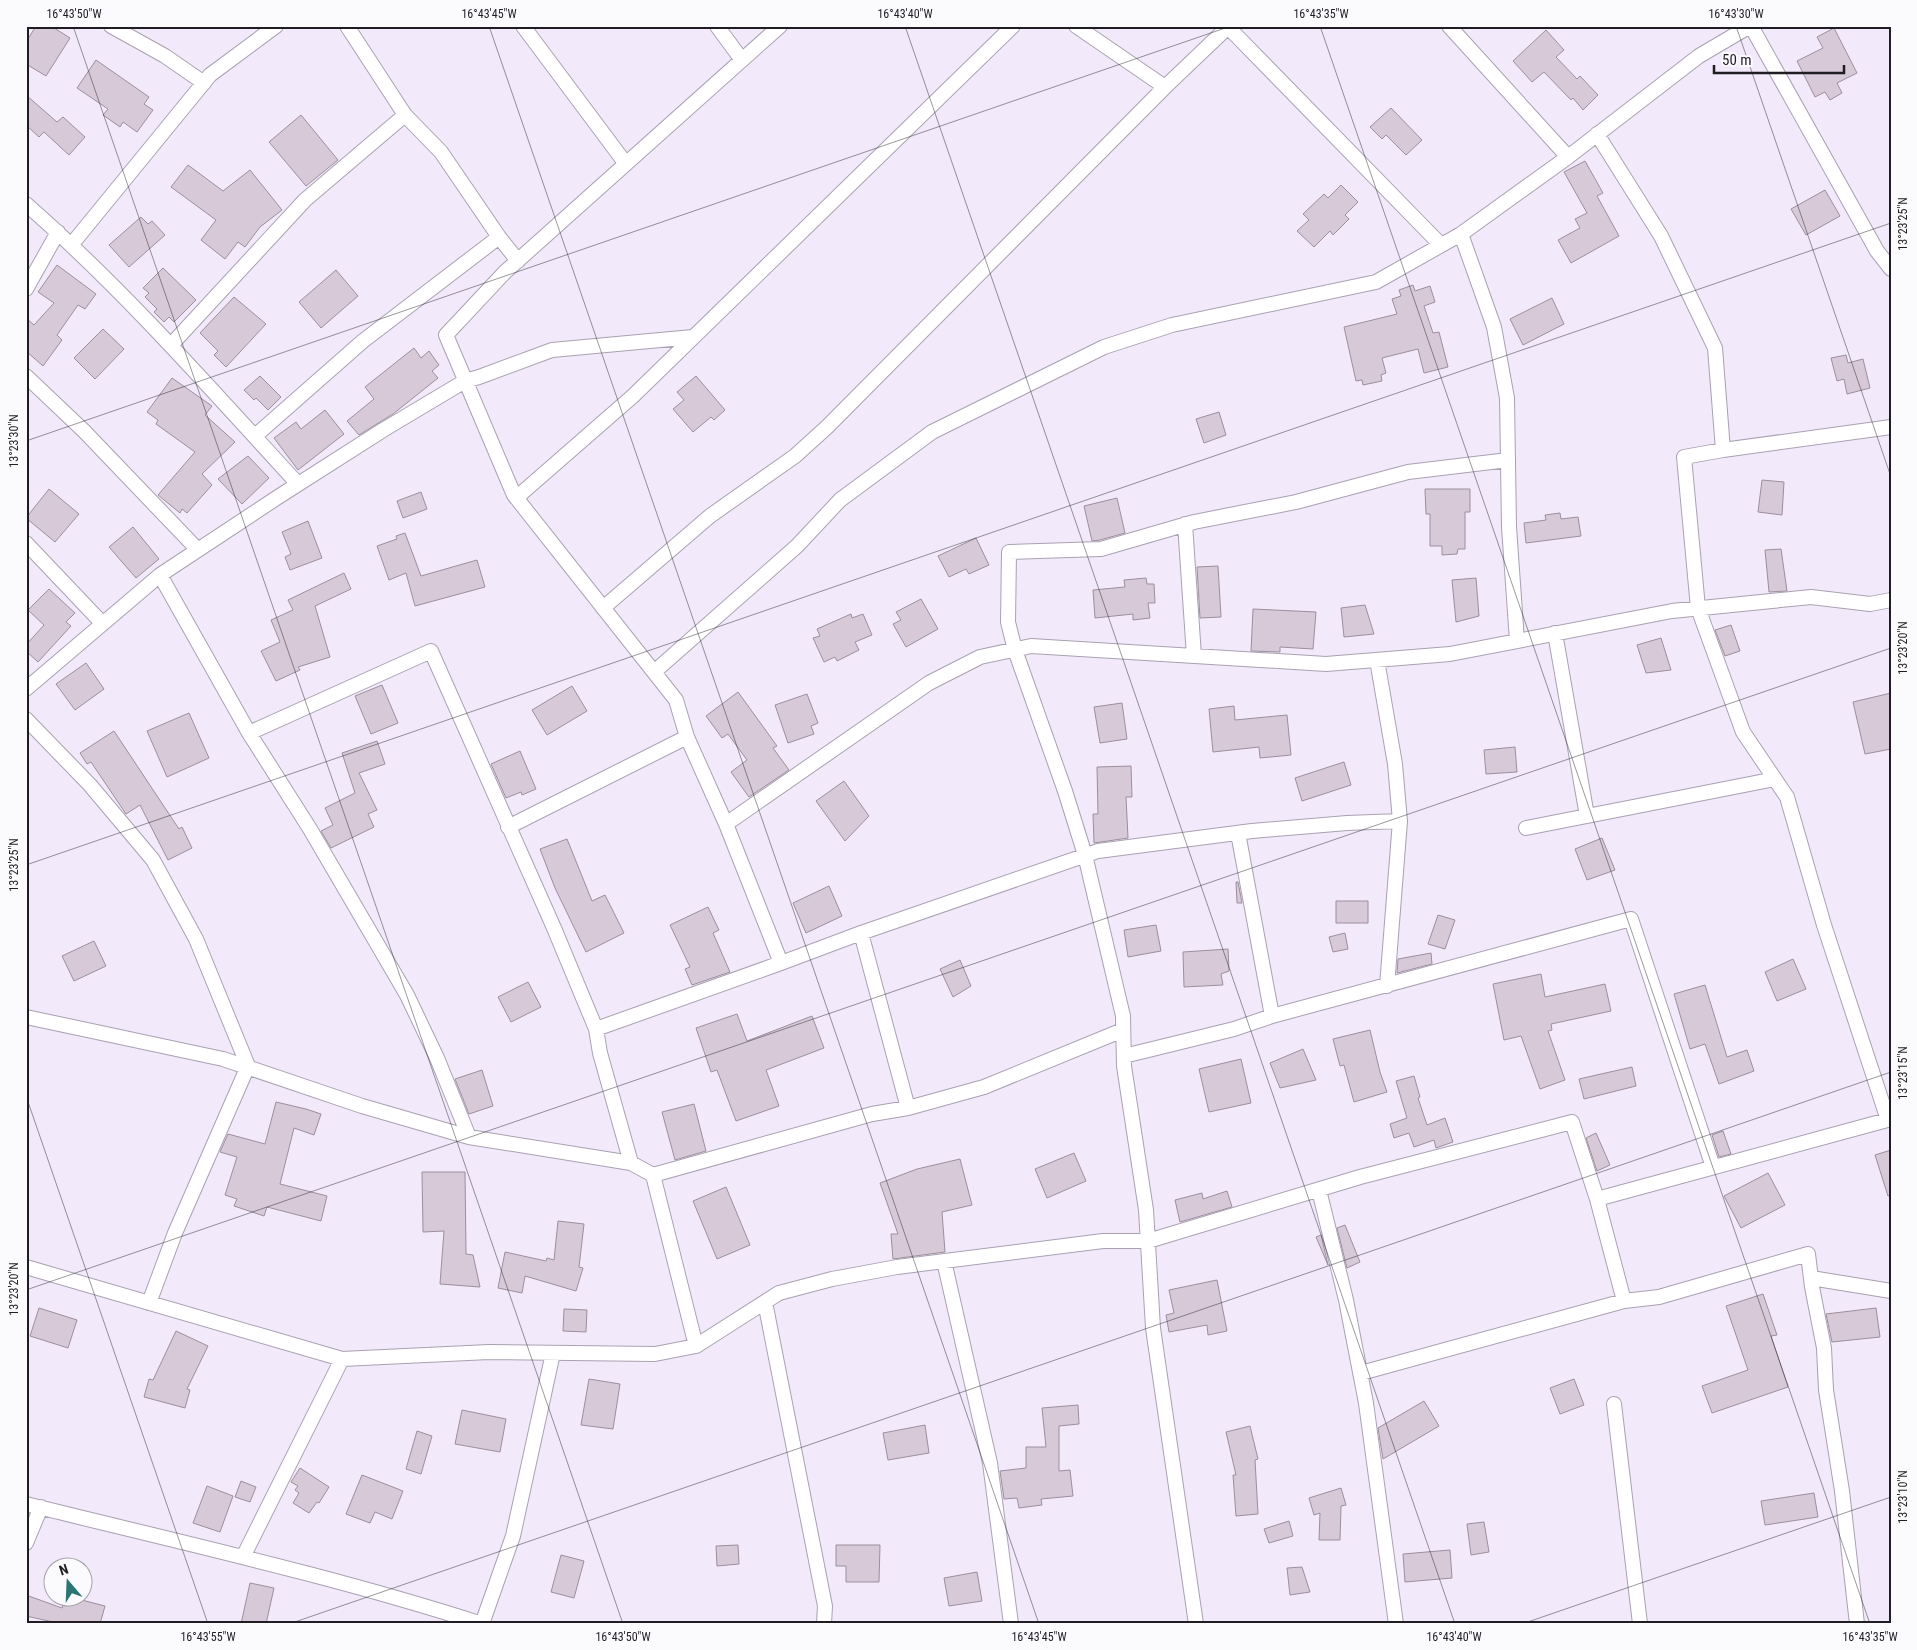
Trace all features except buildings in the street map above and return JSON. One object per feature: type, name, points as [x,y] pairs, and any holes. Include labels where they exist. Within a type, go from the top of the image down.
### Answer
[{"type":"street","points":[[111,26],[165,56],[204,83]]},
{"type":"street","points":[[72,244],[210,75],[276,26]]},
{"type":"street","points":[[348,26],[405,115],[441,152],[499,237],[518,261]]},
{"type":"street","points":[[523,26],[626,164]]},
{"type":"street","points":[[717,26],[742,60]]},
{"type":"street","points":[[780,26],[518,261],[446,335],[516,498],[676,700],[687,737],[726,824],[782,963]]},
{"type":"street","points":[[516,498],[633,396],[1013,26]]},
{"type":"street","points":[[1076,26],[1165,87]]},
{"type":"street","points":[[1449,26],[1568,157]]},
{"type":"street","points":[[654,672],[797,546],[840,500],[932,432],[1104,347],[1172,325],[1376,282],[1461,234],[1568,157],[1698,56],[1751,26],[1877,251],[1891,269]]},
{"type":"street","points":[[603,608],[710,516],[795,456],[827,427],[1165,87],[1228,27],[1441,245]]},
{"type":"street","points":[[170,345],[305,200],[405,115]]},
{"type":"street","points":[[1597,134],[1661,236],[1715,348],[1723,450]]},
{"type":"street","points":[[26,204],[72,244],[170,345],[298,484]]},
{"type":"street","points":[[26,289],[58,232]]},
{"type":"street","points":[[1461,234],[1494,327],[1507,398],[1509,527],[1517,641]]},
{"type":"street","points":[[255,436],[363,341],[499,237]]},
{"type":"street","points":[[26,689],[160,575],[298,484],[465,381],[479,378],[552,350],[693,336]]},
{"type":"street","points":[[26,376],[84,431],[198,550]]},
{"type":"street","points":[[1597,1199],[1889,1120],[1824,925],[1787,797],[1743,732],[1698,608],[1684,457],[1891,427]]},
{"type":"street","points":[[1196,1624],[1153,1328],[1146,1210],[1124,1056],[1123,1016],[1086,855],[1015,650],[1008,622],[1009,552],[1101,549],[1185,524],[1296,502],[1408,472],[1508,460]]},
{"type":"street","points":[[1185,524],[1194,656]]},
{"type":"street","points":[[26,544],[102,623]]},
{"type":"street","points":[[160,575],[249,733],[314,836],[407,995],[437,1058],[469,1137]]},
{"type":"street","points":[[726,824],[930,683],[980,658],[1031,646],[1326,664],[1450,654],[1672,611],[1698,608],[1811,597],[1870,604],[1891,600]]},
{"type":"street","points":[[1555,634],[1587,816]]},
{"type":"street","points":[[249,733],[431,651],[554,928],[596,1029],[600,1053],[631,1163]]},
{"type":"street","points":[[1377,660],[1395,764],[1400,821],[1387,986]]},
{"type":"street","points":[[26,719],[90,785],[153,860],[196,940],[248,1066],[175,1233],[149,1303]]},
{"type":"street","points":[[508,827],[687,737]]},
{"type":"street","points":[[1526,828],[1774,779]]},
{"type":"street","points":[[596,1029],[782,963],[860,933],[1098,851],[1238,833],[1347,823],[1400,821]]},
{"type":"street","points":[[1238,833],[1272,1016]]},
{"type":"street","points":[[1124,1056],[1234,1028],[1272,1016],[1631,919],[1713,1168]]},
{"type":"street","points":[[860,933],[908,1108]]},
{"type":"street","points":[[26,1017],[223,1059],[362,1106],[469,1137],[631,1163],[653,1175],[872,1114],[908,1108],[984,1087],[1123,1030]]},
{"type":"street","points":[[26,1267],[342,1359],[489,1352],[656,1354],[696,1346],[779,1293],[832,1279],[897,1267],[1103,1241],[1148,1240],[1318,1190],[1572,1122],[1597,1199],[1624,1301]]},
{"type":"street","points":[[653,1175],[696,1346]]},
{"type":"street","points":[[1318,1190],[1346,1300],[1361,1373],[1396,1624]]},
{"type":"street","points":[[1361,1373],[1624,1301],[1658,1297],[1808,1254],[1824,1348],[1826,1390],[1842,1490],[1857,1624]]},
{"type":"street","points":[[944,1261],[990,1463],[1011,1624]]},
{"type":"street","points":[[1811,1278],[1891,1292]]},
{"type":"street","points":[[765,1302],[825,1606],[824,1624]]},
{"type":"street","points":[[26,1504],[243,1557],[437,1609],[478,1623],[513,1536],[553,1353]]},
{"type":"street","points":[[243,1557],[342,1359]]},
{"type":"street","points":[[1614,1404],[1640,1624]]},
{"type":"street","points":[[26,1543],[41,1507]]}]
